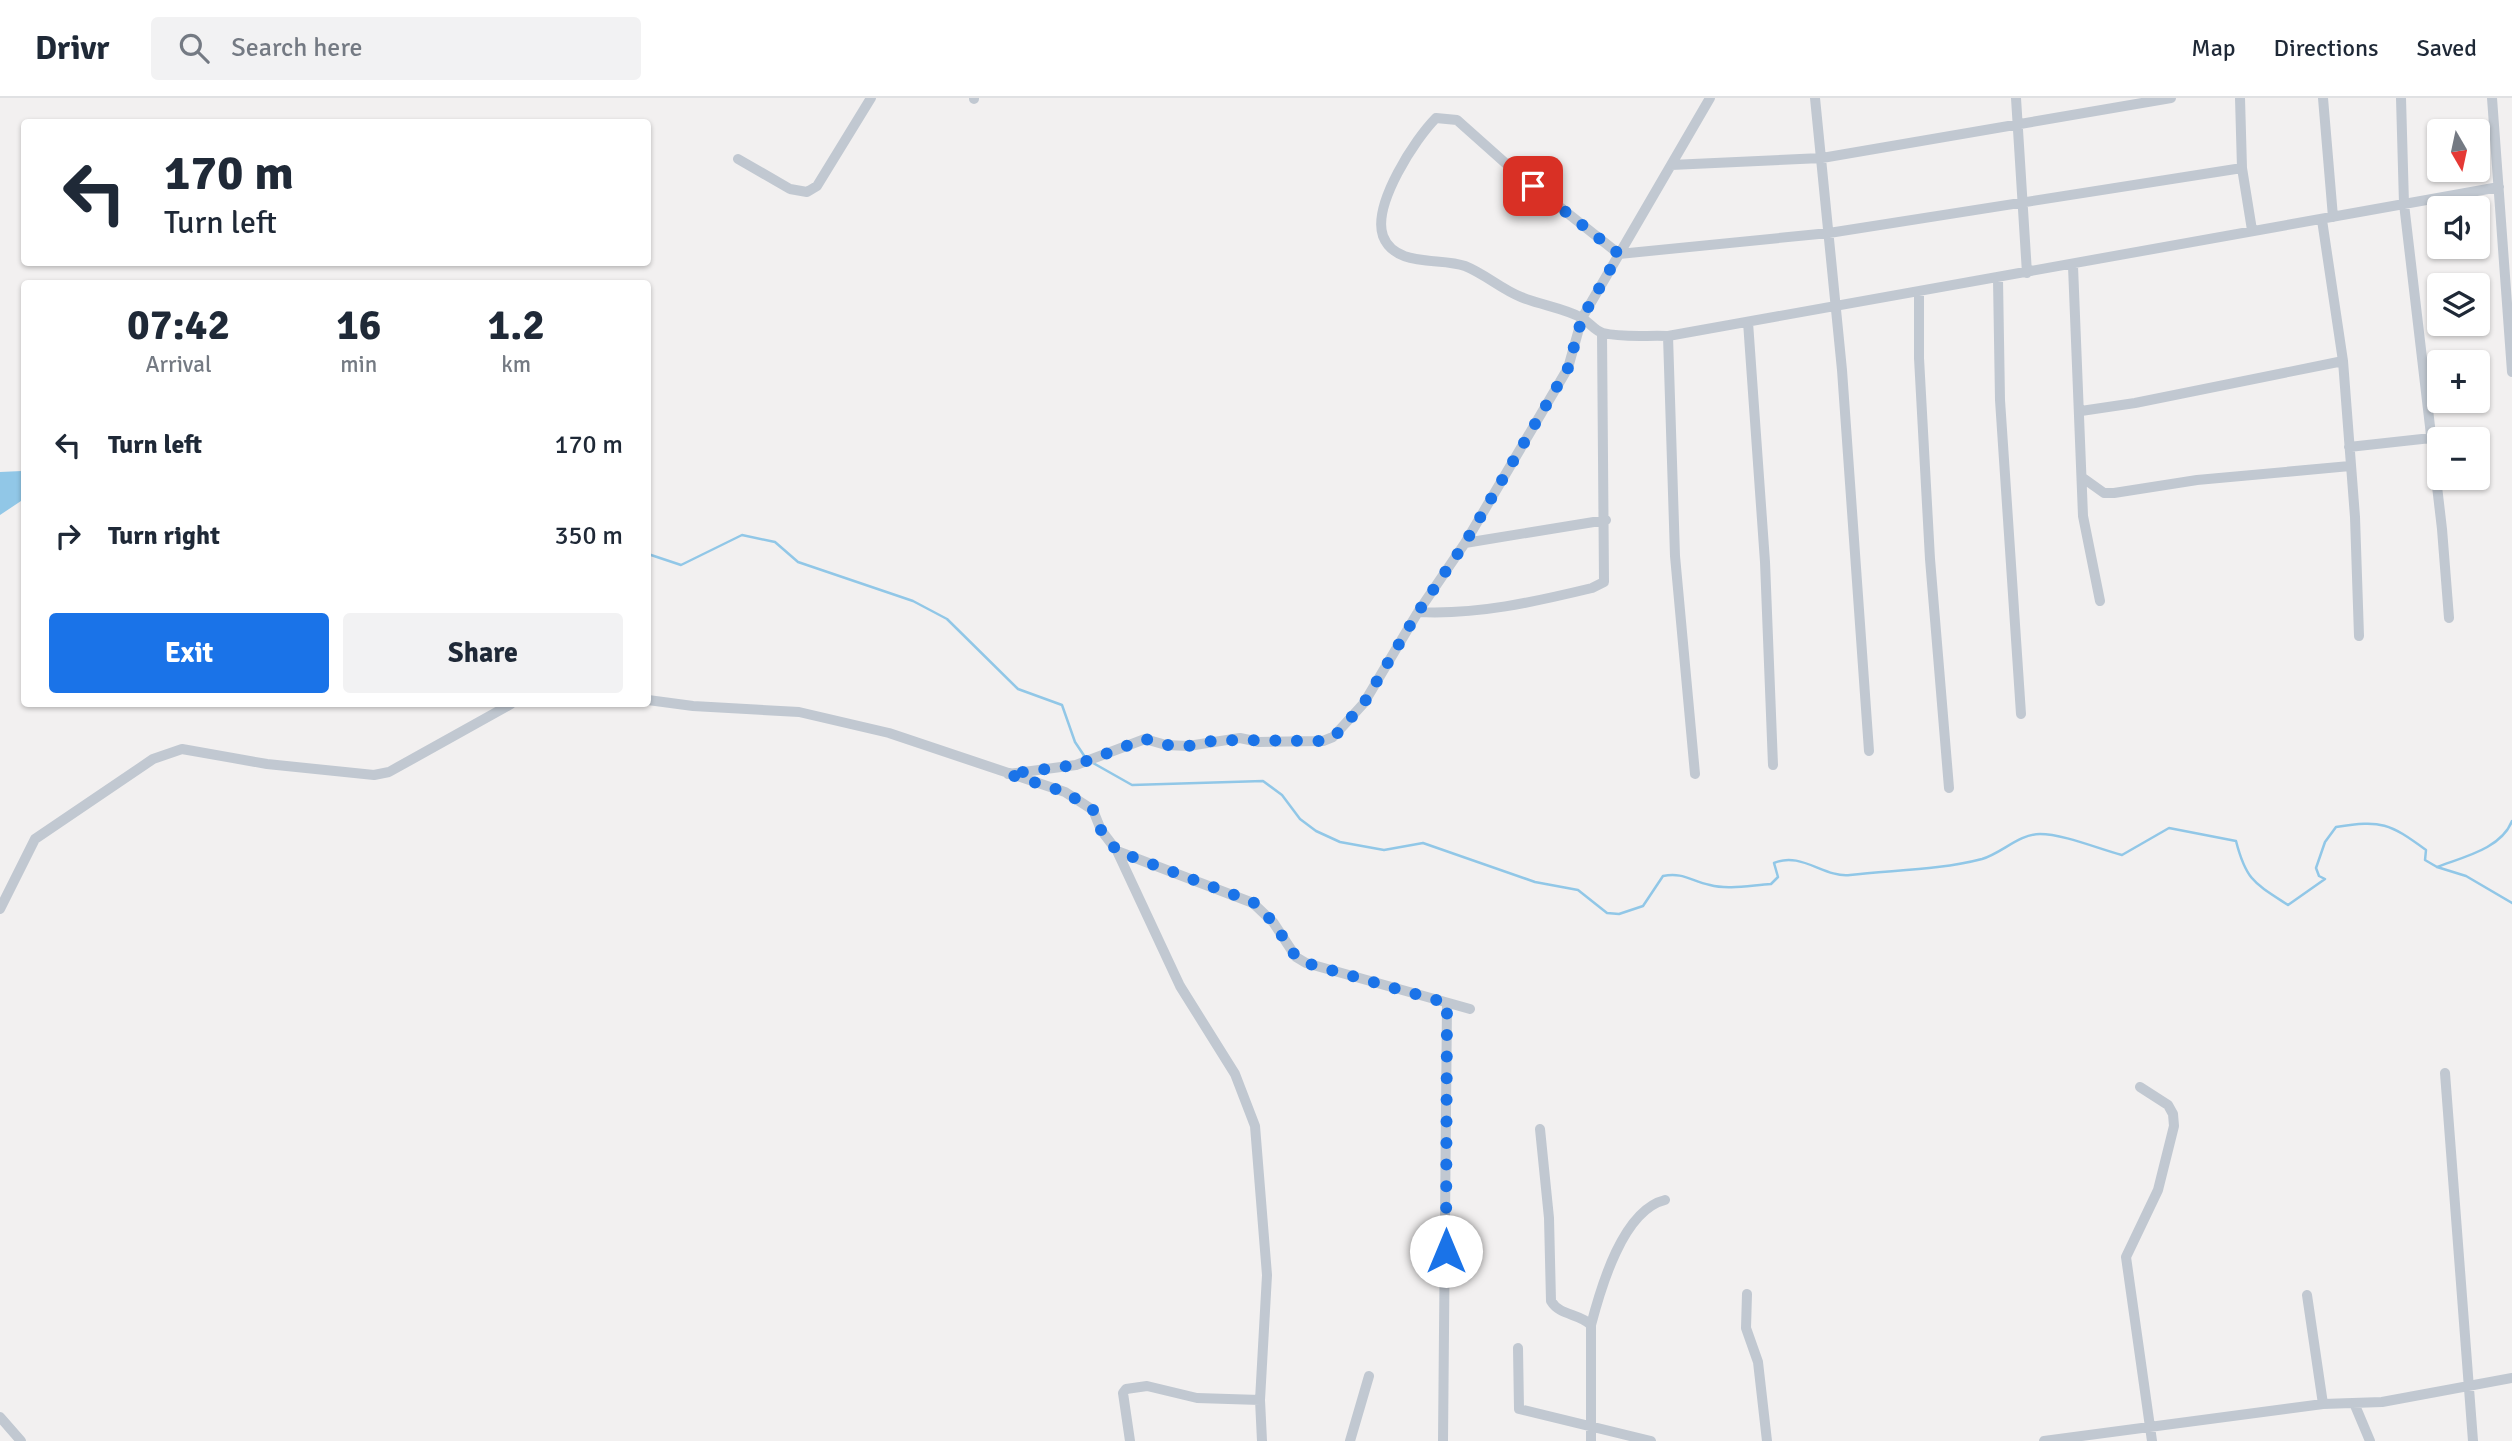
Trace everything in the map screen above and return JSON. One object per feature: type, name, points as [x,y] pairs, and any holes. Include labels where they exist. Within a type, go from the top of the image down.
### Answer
[{"type":"street","points":[[738,159],[790,189],[807,192],[817,186],[871,98]]},
{"type":"street","points":[[1008,774],[1076,765],[1145,739],[1166,745],[1188,746],[1240,738],[1259,742],[1323,741],[1334,737],[1364,703],[1418,612],[1465,543],[1568,368],[1582,318],[1710,98]]},
{"type":"street","points":[[1815,98],[1829,233],[1870,751]]},
{"type":"street","points":[[2016,98],[2027,273]]},
{"type":"street","points":[[1671,165],[1822,158],[2171,98]]},
{"type":"street","points":[[2240,98],[2242,168],[2252,230]]},
{"type":"street","points":[[2323,98],[2327,218],[2343,361],[2359,636]]},
{"type":"street","points":[[2401,98],[2404,204],[2430,427]]},
{"type":"street","points":[[2492,98],[2508,256],[2512,372]]},
{"type":"street","points":[[2242,168],[1829,233],[1619,254],[1512,169],[1457,120],[1436,118],[1420,134],[1392,185],[1381,221],[1384,238],[1401,253],[1423,261],[1446,261],[1465,266],[1519,296],[1582,318],[1602,333],[1668,336],[2073,266],[2252,230],[2499,187]]},
{"type":"street","points":[[2073,266],[2081,411],[2083,516],[2100,601]]},
{"type":"street","points":[[1998,279],[2000,400],[2021,714]]},
{"type":"street","points":[[1919,292],[1919,358],[1930,559],[1949,788]]},
{"type":"street","points":[[1748,322],[1763,535],[1773,765]]},
{"type":"street","points":[[1418,612],[1448,614],[1487,610],[1600,586],[1605,576],[1606,520],[1602,333]]},
{"type":"street","points":[[1668,336],[1675,556],[1695,774]]},
{"type":"street","points":[[2081,411],[2135,403],[2343,361]]},
{"type":"street","points":[[2349,447],[2427,439]]},
{"type":"street","points":[[2083,478],[2104,493],[2114,493],[2197,480],[2350,466]]},
{"type":"street","points":[[2436,490],[2449,618]]},
{"type":"street","points":[[1465,543],[1606,520]]},
{"type":"street","points":[[651,700],[693,706],[799,712],[889,733],[1065,792],[1093,810],[1101,830],[1117,851],[1180,986],[1235,1074],[1255,1126],[1267,1275],[1260,1400],[1262,1441]]},
{"type":"street","points":[[0,909],[35,839],[153,758],[182,749],[274,765],[374,775],[388,772],[505,707]]},
{"type":"street","points":[[1117,851],[1253,902],[1273,922],[1296,957],[1306,963],[1470,1009]]},
{"type":"street","points":[[1443,1441],[1447,1003]]},
{"type":"street","points":[[2445,1073],[2473,1441]]},
{"type":"street","points":[[2140,1087],[2168,1105],[2174,1114],[2174,1126],[2158,1190],[2126,1257],[2152,1441]]},
{"type":"street","points":[[1540,1129],[1549,1218],[1551,1301],[1555,1309],[1585,1319],[1591,1325]]},
{"type":"street","points":[[1591,1441],[1591,1325],[1610,1262],[1645,1208],[1665,1200]]},
{"type":"street","points":[[1747,1294],[1746,1328],[1761,1375],[1767,1441]]},
{"type":"street","points":[[2307,1295],[2323,1404]]},
{"type":"street","points":[[1518,1348],[1519,1409],[1651,1441]]},
{"type":"street","points":[[1350,1441],[1368,1376]]},
{"type":"street","points":[[2044,1441],[2323,1404],[2382,1402],[2512,1378]]},
{"type":"street","points":[[1130,1441],[1123,1393],[1126,1389],[1147,1387],[1197,1398],[1260,1400]]},
{"type":"street","points":[[2354,1403],[2370,1441]]},
{"type":"street","points":[[0,1417],[21,1441]]},
{"type":"water","points":[[21,471],[21,501],[0,515],[0,472]]},
{"type":"waterway","points":[[651,555],[681,565],[742,535],[775,542],[798,562],[913,601],[947,619],[1018,689],[1062,705],[1075,742],[1085,757]]},
{"type":"waterway","points":[[1093,763],[1132,785],[1263,781],[1282,795],[1300,819],[1316,831],[1340,842],[1384,850],[1423,843],[1535,882],[1578,890],[1607,913],[1619,914],[1643,906],[1663,876],[1682,876],[1710,885],[1732,887],[1771,884],[1778,877],[1774,863],[1784,860],[1803,862],[1840,875],[1933,868],[1982,859],[2018,840],[2040,834],[2070,839],[2122,855],[2169,828],[2236,841],[2248,873],[2259,885],[2288,905],[2325,879],[2319,876],[2316,868],[2325,842],[2336,827],[2364,824],[2384,826],[2403,834],[2426,850],[2425,860],[2437,867],[2466,876],[2512,903]]},
{"type":"waterway","points":[[2437,867],[2490,845],[2507,831],[2512,821]]},
{"type":"route","points":[[1446,1251],[1447,1003],[1306,963],[1288,948],[1273,922],[1253,902],[1117,851],[1101,830],[1093,810],[1065,792],[1008,774],[1076,765],[1145,739],[1166,745],[1188,746],[1240,738],[1259,742],[1323,741],[1334,737],[1364,703],[1418,612],[1465,543],[1568,368],[1582,318],[1619,254],[1533,186]]}]
